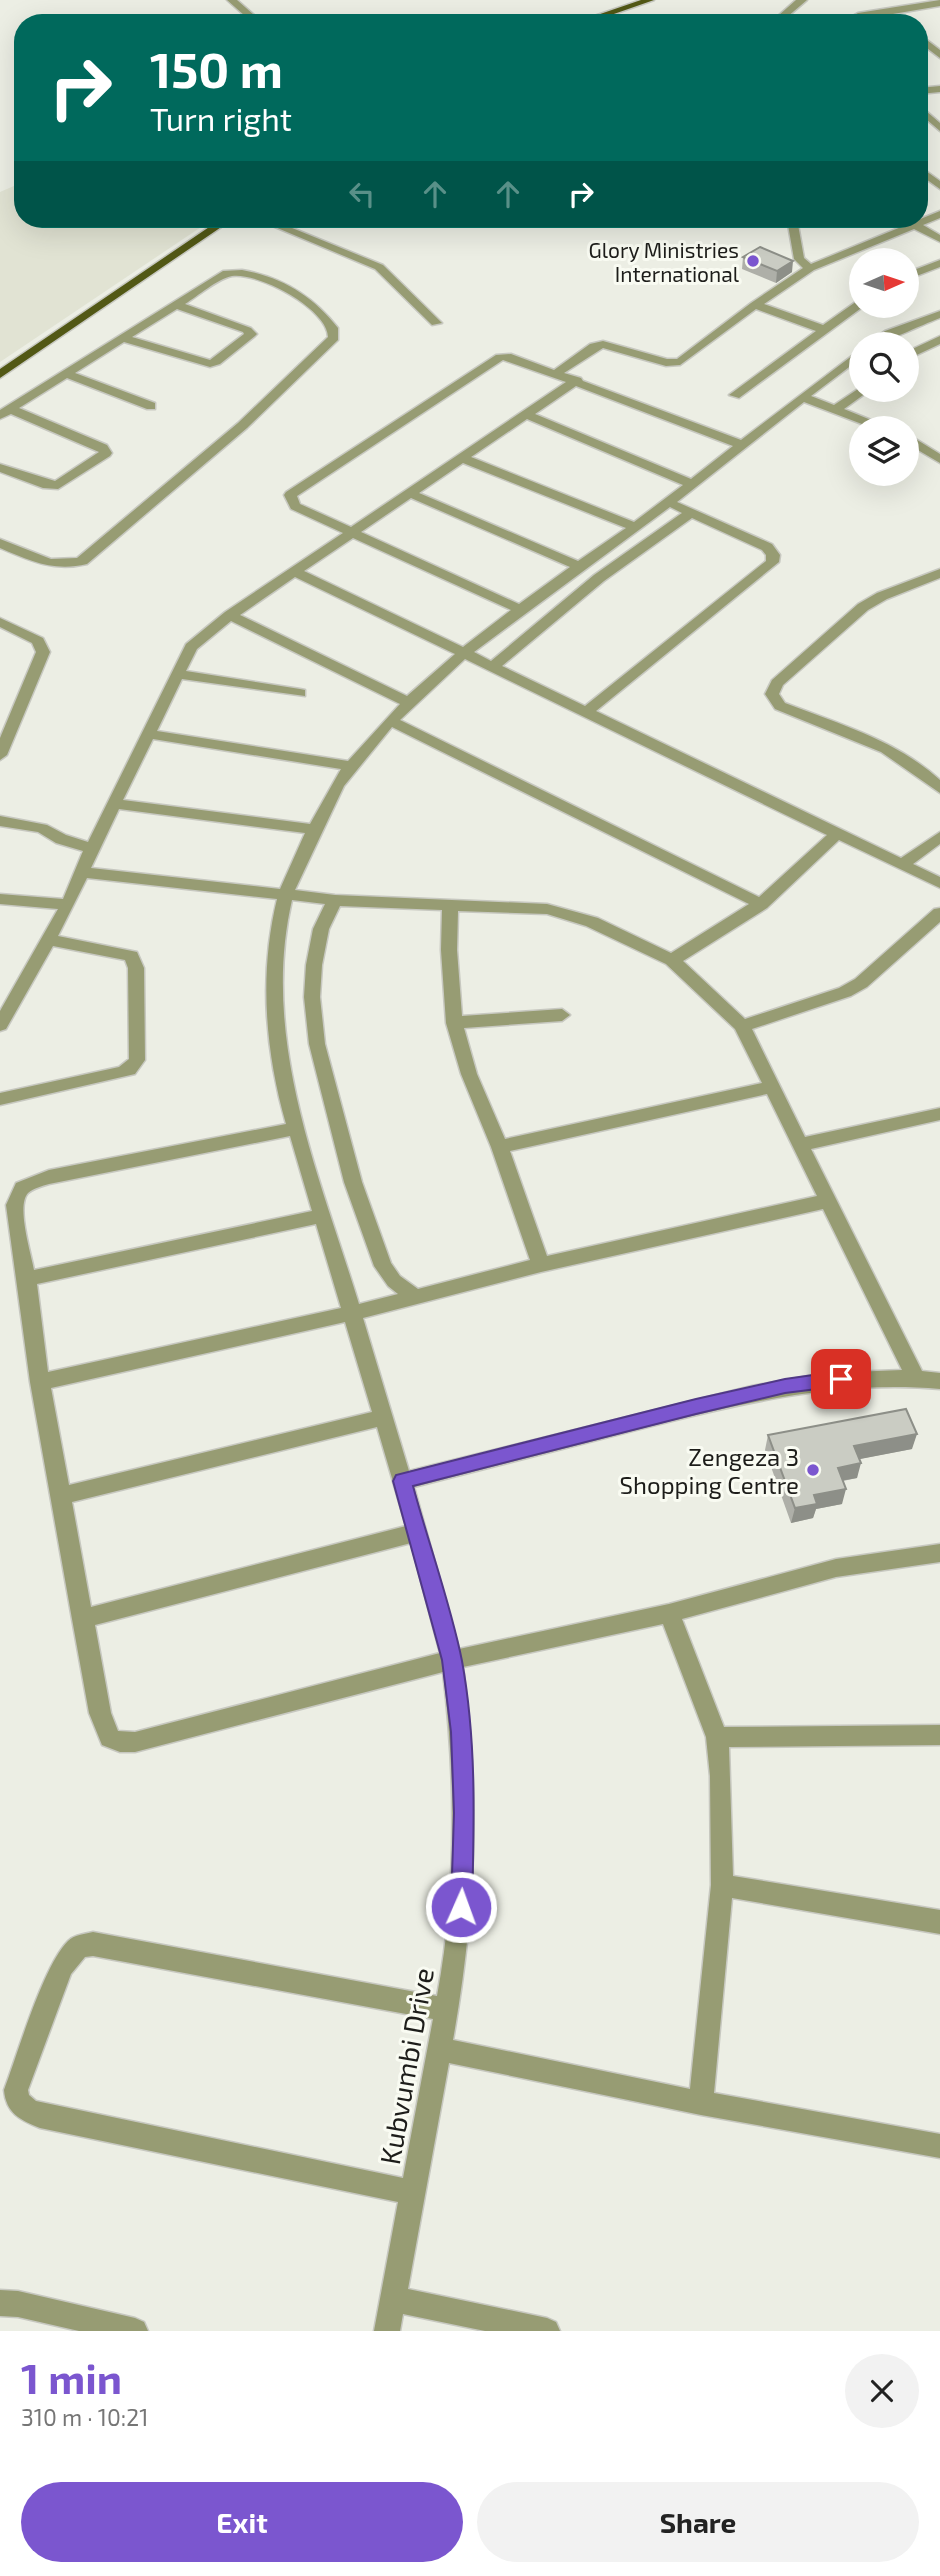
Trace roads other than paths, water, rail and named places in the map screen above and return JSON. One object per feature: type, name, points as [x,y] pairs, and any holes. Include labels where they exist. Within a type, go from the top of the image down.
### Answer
[{"type":"main road","points":[[606,14],[650,0]]},
{"type":"main road","points":[[0,374],[215,228]]},
{"type":"street","points":[[232,0],[248,14]]},
{"type":"street","points":[[784,14],[803,0]]},
{"type":"street","points":[[872,14],[940,3]]},
{"type":"street","points":[[889,11],[892,14]]},
{"type":"street","points":[[284,228],[373,263],[436,323]]},
{"type":"street","points":[[794,228],[799,260],[810,268]]},
{"type":"street","points":[[557,373],[594,346],[603,344],[666,363],[680,362],[755,305],[810,268],[904,228]]},
{"type":"street","points":[[920,228],[940,239]]},
{"type":"street","points":[[919,272],[940,262]]},
{"type":"street","points":[[0,543],[53,565],[70,566],[82,561],[244,427],[278,396],[335,335],[327,320],[311,304],[293,292],[250,273],[239,271],[218,276],[9,409]]},
{"type":"street","points":[[123,338],[210,364],[251,334],[247,330],[176,305]]},
{"type":"street","points":[[755,305],[822,329]]},
{"type":"street","points":[[735,396],[849,311]]},
{"type":"street","points":[[892,332],[940,314]]},
{"type":"street","points":[[919,350],[940,339]]},
{"type":"street","points":[[519,609],[295,506],[290,495],[500,357],[513,356],[742,446]]},
{"type":"street","name":"Kubvumbi Drive","points":[[387,2331],[448,2010],[461,1907],[464,1813],[461,1732],[452,1660],[418,1532],[288,1101],[276,1046],[274,997],[278,937],[285,896],[314,829],[351,766],[391,721],[463,653],[519,609],[635,527],[849,361]]},
{"type":"street","points":[[66,374],[152,406]]},
{"type":"street","points":[[0,1025],[68,905],[92,848],[191,647],[230,615],[577,380]]},
{"type":"street","points":[[802,397],[851,416]]},
{"type":"street","points":[[0,398],[9,409],[103,448],[106,453],[58,485],[47,485],[0,468]]},
{"type":"street","points":[[835,410],[849,400]]},
{"type":"street","points":[[527,415],[692,484]]},
{"type":"street","points":[[919,445],[940,459]]},
{"type":"street","points":[[462,458],[635,527]]},
{"type":"street","points":[[412,494],[578,566]]},
{"type":"street","points":[[585,713],[772,562],[773,555],[766,547],[668,502]]},
{"type":"street","points":[[492,667],[599,578],[692,512]]},
{"type":"street","points":[[296,572],[585,713],[904,863],[940,883]]},
{"type":"street","points":[[940,573],[882,596],[863,607],[777,683],[772,694],[780,706],[893,752],[912,763],[940,788]]},
{"type":"street","points":[[230,615],[410,703]]},
{"type":"street","points":[[0,622],[38,641],[43,652],[0,755]]},
{"type":"street","points":[[177,674],[300,693]]},
{"type":"street","points":[[391,721],[761,904]]},
{"type":"street","points":[[148,734],[351,766]]},
{"type":"street","points":[[115,804],[314,829]]},
{"type":"street","points":[[0,821],[42,828],[61,839],[92,848]]},
{"type":"street","points":[[672,960],[761,904],[838,833]]},
{"type":"street","points":[[904,863],[940,837]]},
{"type":"street","points":[[83,872],[285,896],[524,907],[558,912],[592,922],[672,960],[742,1026],[915,1377]]},
{"type":"street","points":[[0,899],[68,905]]},
{"type":"street","points":[[335,900],[321,929],[314,965],[312,997],[317,1044],[353,1182],[383,1266],[394,1281],[414,1296]]},
{"type":"street","points":[[450,905],[449,950],[454,1023],[469,1074],[499,1147],[541,1265]]},
{"type":"street","points":[[742,1026],[845,992],[861,984],[940,913]]},
{"type":"street","points":[[0,1099],[119,1073],[129,1070],[137,1060],[135,968],[131,956],[49,940]]},
{"type":"street","points":[[454,1023],[562,1015]]},
{"type":"street","points":[[499,1147],[772,1087]]},
{"type":"street","points":[[799,1144],[940,1114]]},
{"type":"street","points":[[297,1128],[48,1177],[18,1190],[14,1214],[27,1279],[40,1382],[100,1713],[110,1738],[120,1742],[135,1742],[452,1660],[669,1613],[836,1567],[940,1553]]},
{"type":"street","points":[[40,1382],[353,1313],[541,1265],[826,1201]]},
{"type":"street","points":[[27,1279],[323,1216]]},
{"type":"street","points":[[402,1481],[785,1386],[857,1378],[915,1377],[940,1381]]},
{"type":"street","points":[[60,1496],[382,1418]]},
{"type":"street","points":[[82,1619],[418,1532]]},
{"type":"street","points":[[669,1613],[717,1737],[721,1776],[722,1885],[701,2103]]},
{"type":"street","points":[[717,1737],[940,1735]]},
{"type":"street","points":[[722,1885],[940,1922]]},
{"type":"street","points":[[413,2193],[40,2116],[17,2101],[16,2091],[62,1967],[78,1947],[93,1944],[448,2010]]},
{"type":"street","points":[[440,2049],[701,2103],[940,2146]]},
{"type":"street","points":[[393,2299],[547,2331]]},
{"type":"street","points":[[0,2303],[18,2304],[135,2331]]},
{"type":"place","name":"Glory Ministries International","points":[[753,261]]},
{"type":"place","name":"Zengeza 3 Shopping Centre","points":[[813,1470]]}]
